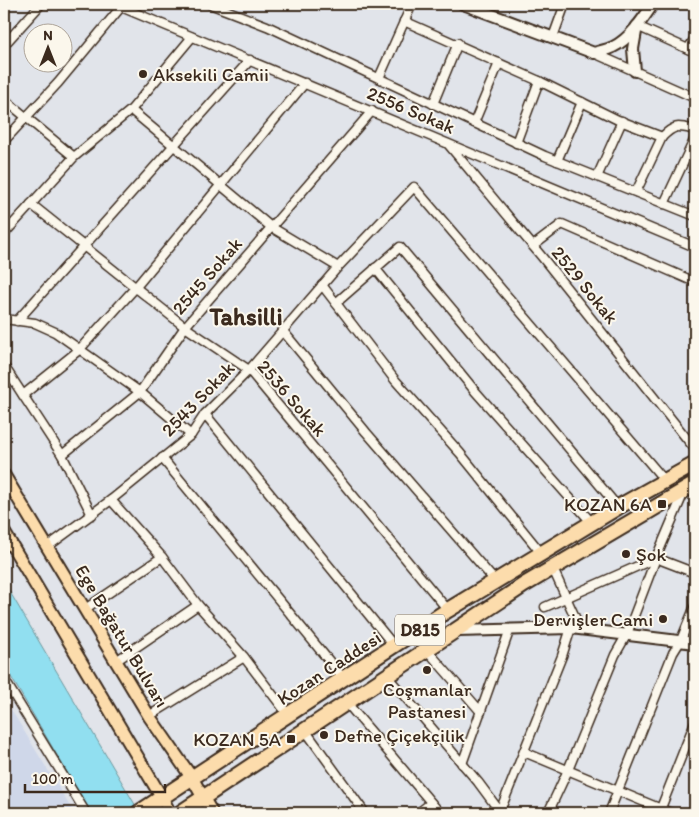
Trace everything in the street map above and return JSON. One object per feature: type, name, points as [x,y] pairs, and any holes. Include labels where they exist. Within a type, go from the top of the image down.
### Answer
[{"type":"highway","name":"Kozan Caddesi","points":[[138,813],[449,610],[618,507],[666,482],[695,464]]},
{"type":"highway","name":"Kozan Caddesi","points":[[180,813],[461,627],[690,487]]},
{"type":"highway","points":[[449,610],[466,616],[461,627],[446,624],[449,610]]},
{"type":"main road","name":"Ege Bağatur Bulvarı","points":[[4,475],[149,716],[192,778],[212,813]]},
{"type":"main road","points":[[4,532],[157,802],[170,813]]},
{"type":"street","points":[[4,45],[41,4]]},
{"type":"street","points":[[210,4],[227,7],[557,161],[695,216]]},
{"type":"street","points":[[379,78],[412,4]]},
{"type":"street","points":[[463,4],[594,52],[695,98]]},
{"type":"street","points":[[553,37],[565,4]]},
{"type":"street","points":[[594,52],[613,47],[637,26],[653,4]]},
{"type":"street","points":[[4,141],[58,83],[118,5]]},
{"type":"street","name":"2556 Sokak","points":[[118,5],[695,247]]},
{"type":"street","points":[[404,21],[499,62],[622,121],[662,137]]},
{"type":"street","points":[[637,26],[692,50],[695,38]]},
{"type":"street","points":[[635,71],[633,49],[637,26]]},
{"type":"street","points":[[4,234],[74,157],[131,110],[192,37]]},
{"type":"street","points":[[433,104],[458,44]]},
{"type":"street","points":[[17,321],[250,60]]},
{"type":"street","points":[[474,123],[499,62]]},
{"type":"street","points":[[516,142],[539,81]]},
{"type":"street","points":[[23,395],[79,350],[136,288],[306,83]]},
{"type":"street","points":[[4,99],[74,157]]},
{"type":"street","points":[[557,161],[582,102]]},
{"type":"street","points":[[131,110],[272,227],[338,267]]},
{"type":"street","name":"2545 Sokak","points":[[62,454],[140,392],[185,327],[372,111]]},
{"type":"street","points":[[597,177],[622,121]]},
{"type":"street","points":[[636,192],[662,137],[670,128],[680,127],[695,130]]},
{"type":"street","points":[[664,204],[695,138]]},
{"type":"street","name":"2529 Sokak","points":[[447,142],[533,246],[695,449]]},
{"type":"street","name":"2543 Sokak","points":[[47,547],[92,515],[191,435],[205,414],[249,370],[338,267],[414,187],[666,482]]},
{"type":"street","name":"2536 Sokak","points":[[31,204],[185,327],[249,370],[449,610]]},
{"type":"street","points":[[533,246],[562,224],[695,282]]},
{"type":"street","points":[[336,303],[400,247],[618,507]]},
{"type":"street","points":[[375,268],[475,391],[592,523]]},
{"type":"street","points":[[322,286],[396,380],[460,453],[542,554]]},
{"type":"street","points":[[4,319],[35,323],[55,332],[140,392],[191,435]]},
{"type":"street","points":[[283,330],[366,432],[496,582]]},
{"type":"street","points":[[4,366],[62,454],[92,515]]},
{"type":"street","points":[[205,414],[395,647]]},
{"type":"street","points":[[162,458],[344,679]]},
{"type":"street","points":[[548,813],[568,770],[614,655],[627,634],[656,558],[690,487]]},
{"type":"street","points":[[111,500],[162,557],[198,605],[244,657],[289,716]]},
{"type":"street","points":[[85,609],[162,557]]},
{"type":"street","points":[[545,607],[656,558],[695,573]]},
{"type":"street","points":[[388,676],[462,764],[499,812],[575,628],[566,598],[553,569]]},
{"type":"street","points":[[116,661],[198,605]]},
{"type":"street","points":[[609,813],[673,653],[681,640],[695,606]]},
{"type":"street","points":[[461,627],[510,629],[575,628],[695,643]]},
{"type":"street","points":[[462,764],[510,629]]},
{"type":"street","points":[[427,650],[481,712]]},
{"type":"street","points":[[149,716],[244,657]]},
{"type":"street","points":[[4,679],[86,813]]},
{"type":"street","points":[[346,702],[440,813]]},
{"type":"street","points":[[659,811],[695,722]]},
{"type":"street","points":[[305,730],[365,813]]},
{"type":"street","points":[[524,752],[618,790],[659,811],[671,813]]},
{"type":"street","points":[[418,813],[431,803]]},
{"type":"shaded area","points":[[4,698],[74,813],[4,813]]},
{"type":"water","points":[[4,582],[140,813],[91,813],[4,665]]},
{"type":"place","name":"Aksekili Camii","points":[[143,74]]},
{"type":"place","name":"KOZAN 6A","points":[[662,504]]},
{"type":"place","name":"Şok","points":[[626,554]]},
{"type":"place","name":"Dervişler Cami","points":[[663,619]]},
{"type":"place","name":"Coşmanlar Pastanesi","points":[[427,670]]},
{"type":"place","name":"Defne Çiçekçilik","points":[[324,735]]},
{"type":"place","name":"KOZAN 5A","points":[[291,739]]},
{"type":"district","name":"Tahsilli","points":[[246,316]]}]
